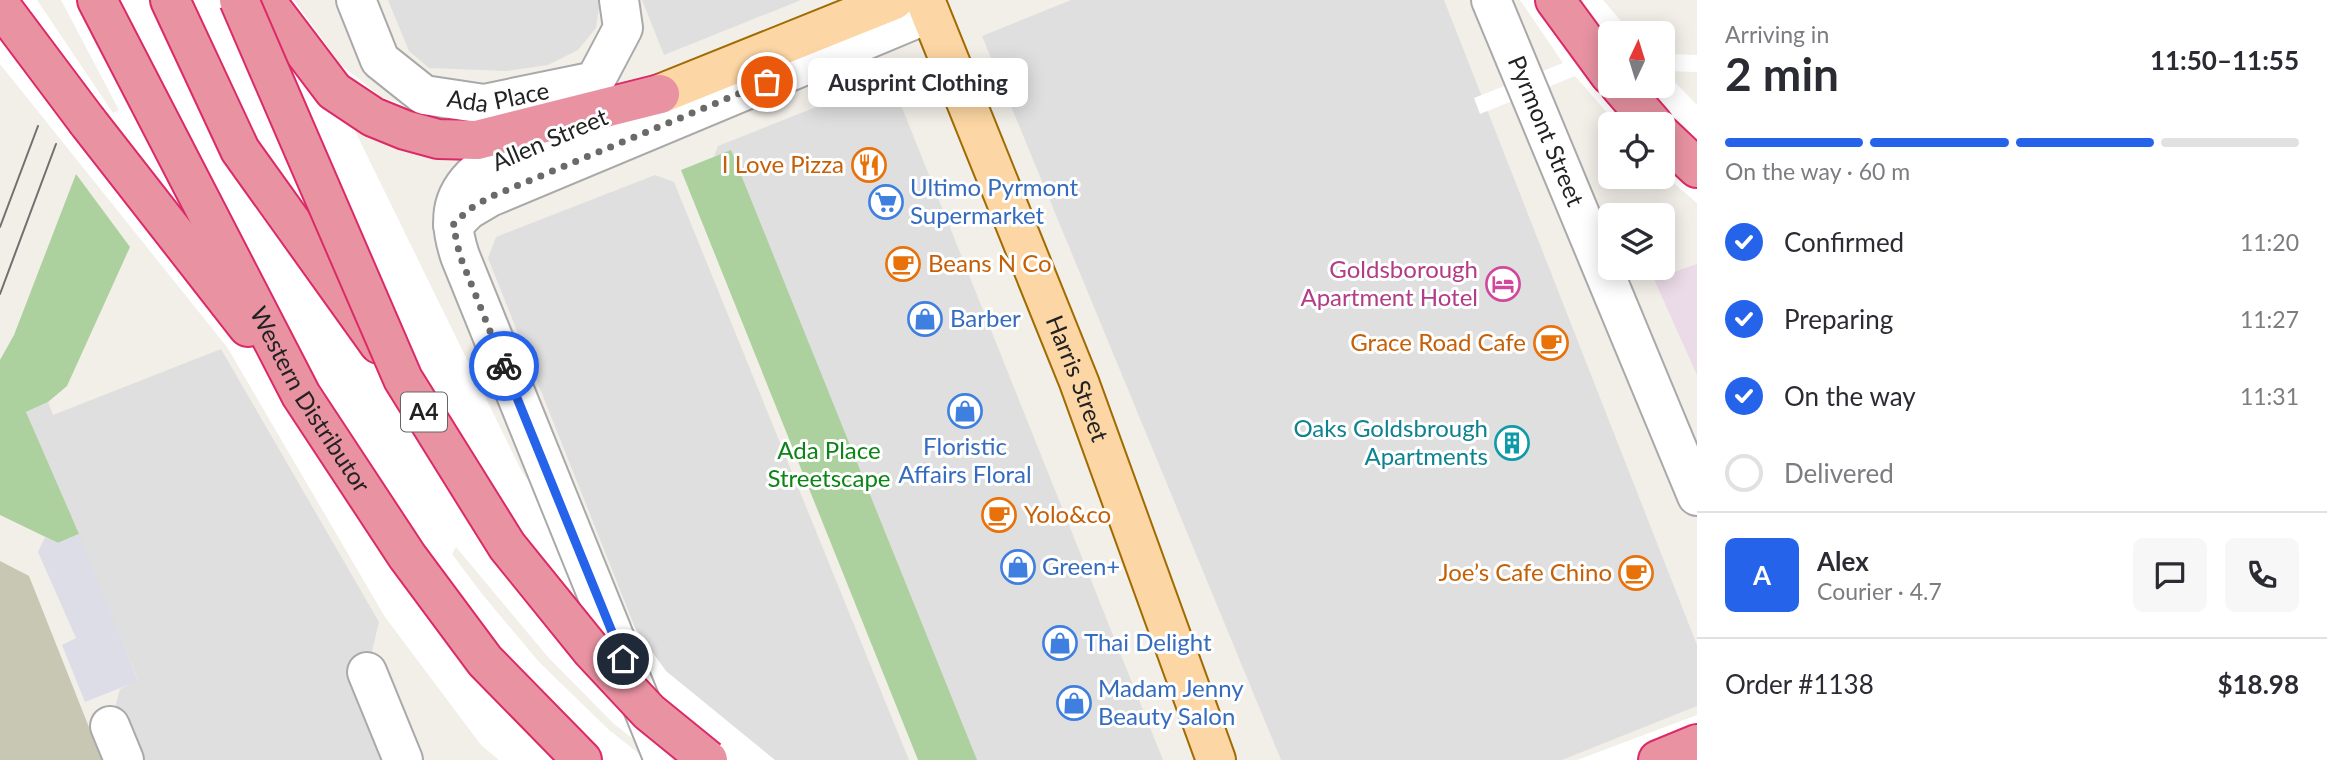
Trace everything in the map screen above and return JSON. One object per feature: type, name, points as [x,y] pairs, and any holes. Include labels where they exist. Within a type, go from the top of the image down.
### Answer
[{"type":"highway","name":"Western Distributor","points":[[97,0],[301,395],[407,556],[485,661],[582,760]]},
{"type":"highway","points":[[170,0],[240,150],[403,379]]},
{"type":"highway","name":"A4","points":[[239,0],[403,379],[507,546],[611,671],[649,712],[708,760]]},
{"type":"highway","points":[[265,0],[334,92],[373,117],[438,139],[477,140],[660,94]]},
{"type":"highway","points":[[1555,0],[1598,59]]},
{"type":"highway","points":[[0,5],[301,395]]},
{"type":"highway","points":[[1630,98],[1643,112]]},
{"type":"highway","points":[[1675,147],[1697,168]]},
{"type":"highway","points":[[1658,760],[1697,744]]},
{"type":"main road","name":"Allen Street","points":[[660,94],[894,0]]},
{"type":"main road","name":"Harris Street","points":[[928,7],[1079,382],[1216,760]]},
{"type":"street","name":"Ada Place","points":[[358,4],[380,60],[424,95],[484,104],[595,81],[623,28],[619,0]]},
{"type":"street","name":"Pyrmont Street","points":[[1491,0],[1697,496]]},
{"type":"street","name":"Allen Street","points":[[453,225],[468,210],[490,197],[928,7]]},
{"type":"street","name":"Allen Street","points":[[453,225],[453,211],[458,194],[470,178],[485,167],[660,94]]},
{"type":"street","points":[[453,225],[460,256],[664,760]]},
{"type":"street","points":[[367,672],[403,760]]},
{"type":"shaded area","points":[[388,0],[600,0],[596,28],[578,50],[548,65],[506,71],[429,68],[409,51]]},
{"type":"shaded area","points":[[642,0],[801,0],[664,55]]},
{"type":"shaded area","points":[[1071,0],[1444,0],[1697,645],[1697,706],[1562,760],[1281,760],[982,36]]},
{"type":"shaded area","points":[[874,84],[897,95],[1163,760],[947,760],[709,170],[718,146]]},
{"type":"shaded area","points":[[655,175],[674,182],[909,760],[757,760],[644,650],[488,258],[496,237]]},
{"type":"shaded area","points":[[1697,264],[1697,375],[1654,280],[1675,280],[1675,272]]},
{"type":"shaded area","points":[[221,349],[379,622],[367,672],[403,760],[124,760],[110,726],[120,689],[138,680],[26,412],[48,402],[53,415]]},
{"type":"shaded area","points":[[79,534],[138,681],[85,702],[62,645],[76,638],[38,552],[45,537],[58,543]]},
{"type":"shaded area","points":[[0,561],[29,576],[102,760],[0,760]]},
{"type":"green space","name":"Ada Place Streetscape","points":[[731,150],[977,760],[918,760],[681,170]]},
{"type":"green space","points":[[76,174],[130,247],[67,386],[48,402],[26,412],[79,534],[58,543],[0,515],[0,360],[14,335]]},
{"type":"pier","points":[[0,0],[37,0],[113,113],[119,110],[61,0],[294,0],[341,65],[381,97],[440,116],[433,155],[355,131],[522,472],[666,671],[775,760],[660,760],[614,724],[548,657],[456,547],[452,554],[539,662],[609,730],[647,760],[499,760],[481,745],[385,617],[227,347],[0,64]]},
{"type":"pier","points":[[1520,0],[1603,0],[1621,21],[1598,21],[1598,98],[1675,98],[1675,82],[1697,105],[1697,203],[1675,184],[1675,112],[1606,112],[1575,76],[1480,114],[1474,98],[1563,63]]},
{"type":"pier","points":[[1675,54],[1697,55],[1697,72],[1675,71]]},
{"type":"pier","points":[[1697,715],[1697,760],[1577,760]]},
{"type":"tram line","points":[[0,227],[38,126]]},
{"type":"tram line","points":[[0,294],[56,144]]},
{"type":"way so far","points":[[504,366],[460,256],[453,225],[468,210],[490,197],[767,82]]},
{"type":"place","name":"Ausprint Clothing","points":[[767,82]]},
{"type":"place","name":"I Love Pizza","points":[[869,165]]},
{"type":"place","name":"Ultimo Pyrmont Supermarket","points":[[886,202]]},
{"type":"place","name":"Beans N Co","points":[[903,264]]},
{"type":"place","name":"Goldsborough Apartment Hotel","points":[[1503,284]]},
{"type":"place","name":"Barber","points":[[925,319]]},
{"type":"place","name":"Grace Road Cafe","points":[[1551,343]]},
{"type":"place","name":"Floristic Affairs Floral","points":[[965,411]]},
{"type":"place","name":"Oaks Goldsbrough Apartments","points":[[1512,443]]},
{"type":"place","name":"Yolo&co","points":[[999,515]]},
{"type":"place","name":"Green+","points":[[1018,567]]},
{"type":"place","name":"Joe’s Cafe Chino","points":[[1636,573]]},
{"type":"place","name":"Thai Delight","points":[[1060,643]]},
{"type":"place","name":"Madam Jenny Beauty Salon","points":[[1074,703]]},
{"type":"route","points":[[504,366],[623,659]]}]
